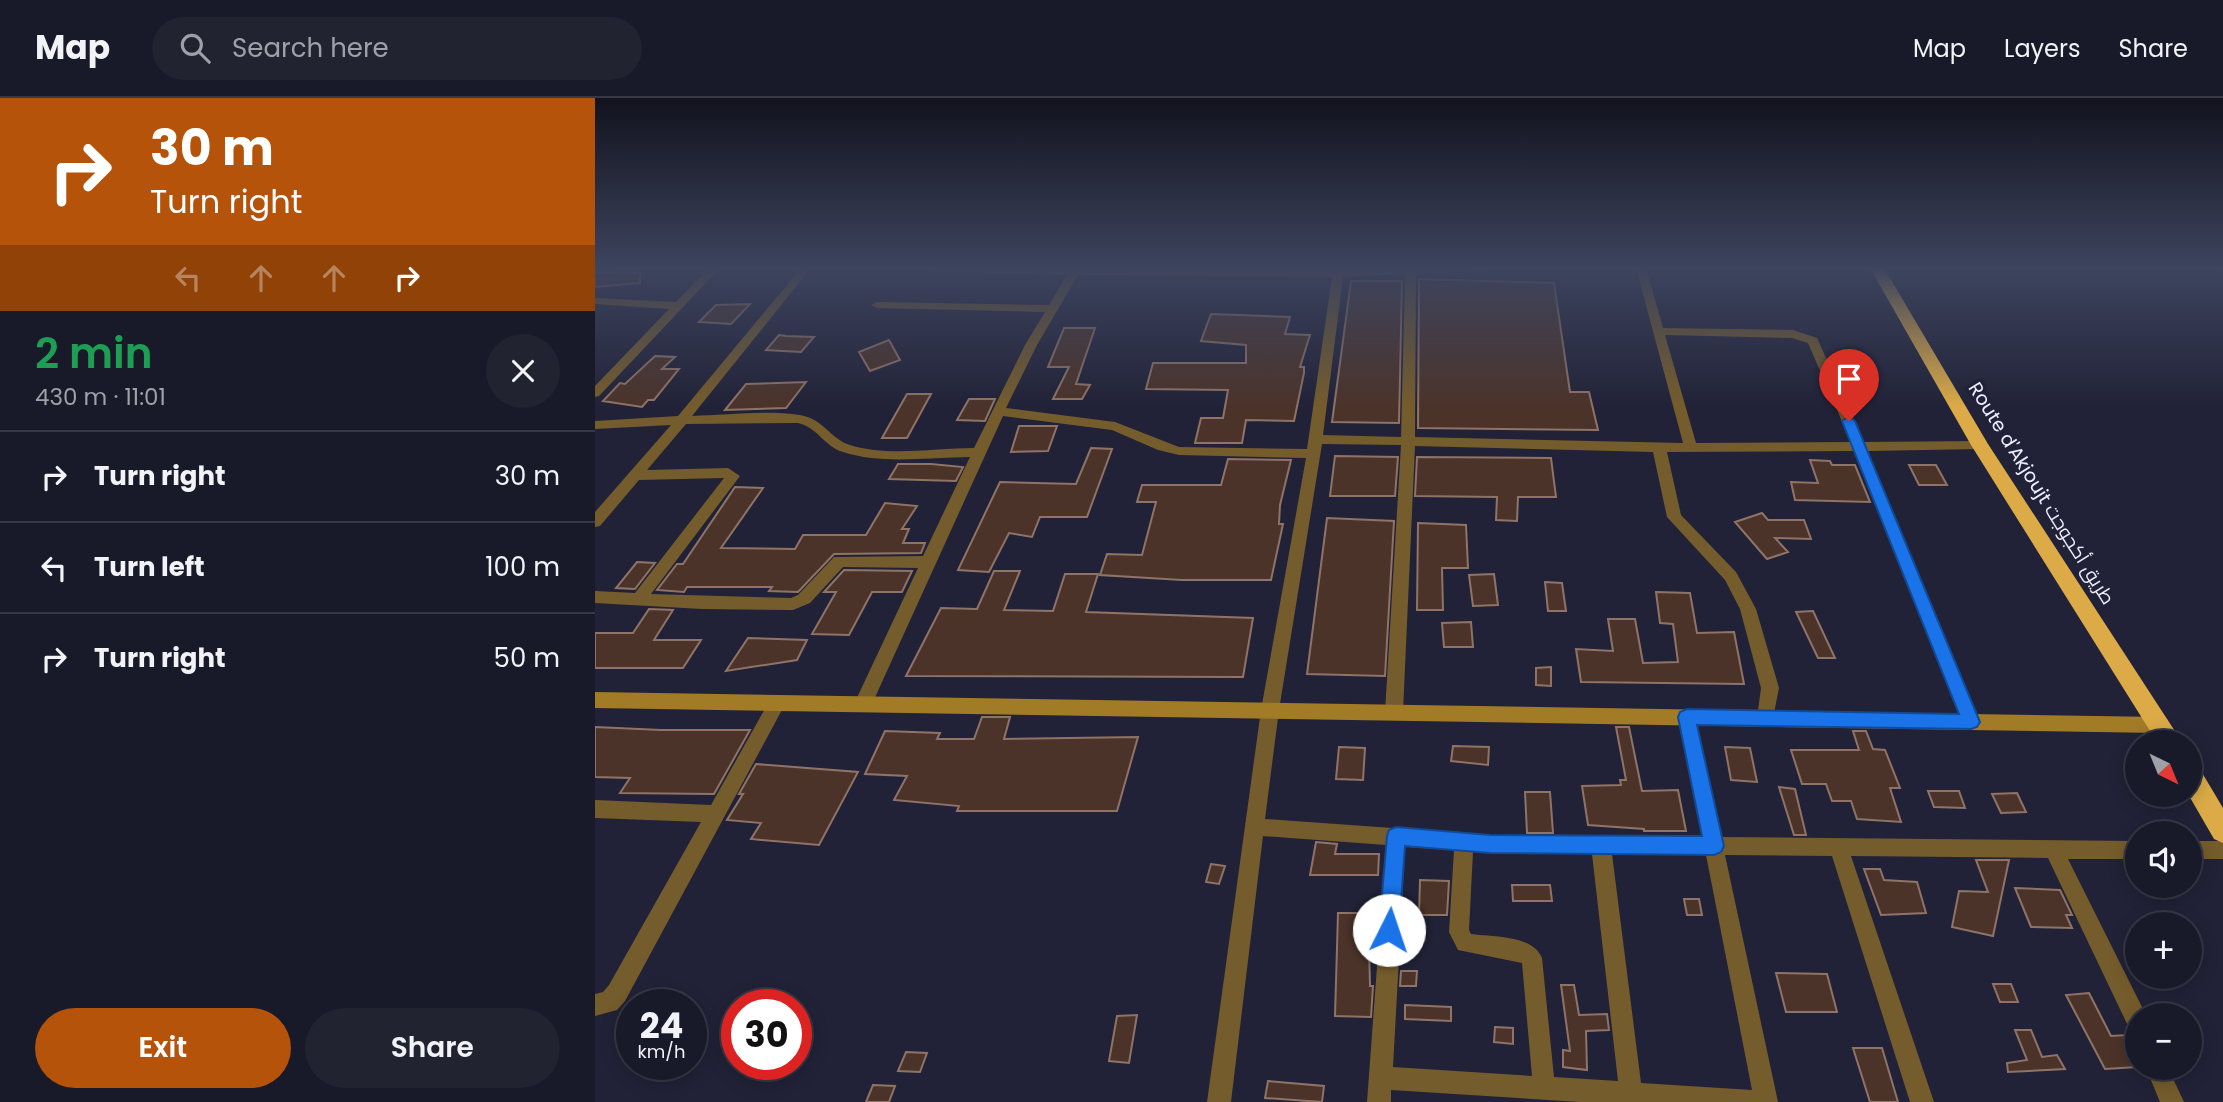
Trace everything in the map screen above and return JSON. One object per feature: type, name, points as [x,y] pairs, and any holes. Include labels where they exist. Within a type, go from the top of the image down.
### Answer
[{"type":"highway","name":"Route d'Akjoujt طريق أكجوجت","points":[[1904,315],[1980,445],[2162,730]]},
{"type":"highway","points":[[2202,794],[2221,822]]},
{"type":"street","points":[[595,393],[601,381],[668,315]]},
{"type":"street","points":[[595,522],[768,315]]},
{"type":"street","points":[[863,704],[978,452],[1049,315]]},
{"type":"street","points":[[1219,1102],[1257,827],[1270,710],[1314,446],[1332,315]]},
{"type":"street","points":[[1394,712],[1408,441],[1410,315]]},
{"type":"street","points":[[1654,315],[1691,448]]},
{"type":"street","points":[[1659,331],[1805,336],[1813,341],[1859,445],[1971,722]]},
{"type":"street","points":[[998,411],[1115,426],[1179,451],[1408,441],[1691,448],[1980,445]]},
{"type":"street","points":[[595,425],[682,420],[798,419],[811,420],[847,449],[899,453],[978,452]]},
{"type":"street","points":[[1659,447],[1674,517],[1731,576],[1748,609],[1770,688],[1766,718]]},
{"type":"street","points":[[635,475],[728,473],[733,476],[639,599]]},
{"type":"street","points":[[595,597],[702,603],[793,604],[804,600],[839,561],[928,562]]},
{"type":"street","points":[[595,700],[2159,725]]},
{"type":"street","points":[[595,1005],[609,1002],[617,993],[777,703]]},
{"type":"street","points":[[1383,1078],[1763,1102],[1687,717]]},
{"type":"street","points":[[595,809],[714,814]]},
{"type":"street","points":[[1257,827],[1464,841],[2125,850]]},
{"type":"street","points":[[1379,1102],[1383,1078],[1387,954],[1396,836]]},
{"type":"street","points":[[1464,841],[1459,932],[1465,943],[1526,953],[1532,958],[1544,1088]]},
{"type":"street","points":[[1601,844],[1631,1094]]},
{"type":"street","points":[[1839,848],[1875,964],[1923,1102]]},
{"type":"street","points":[[2053,849],[2129,1003]]},
{"type":"street","points":[[2202,850],[2223,850]]},
{"type":"street","points":[[2162,1080],[2172,1102]]},
{"type":"building","points":[[706,315],[740,315],[731,324],[699,322]]},
{"type":"building","points":[[1211,315],[1290,317],[1285,334],[1310,335],[1300,367],[1304,367],[1304,373],[1294,421],[1246,420],[1242,443],[1195,443],[1201,418],[1223,418],[1228,390],[1146,389],[1153,363],[1246,363],[1246,345],[1201,341]]},
{"type":"building","points":[[1346,315],[1401,315],[1399,423],[1332,422]]},
{"type":"building","points":[[1419,315],[1559,315],[1570,392],[1589,392],[1598,430],[1418,428]]},
{"type":"building","points":[[1064,328],[1095,328],[1076,384],[1090,385],[1082,399],[1053,399],[1069,367],[1048,367]]},
{"type":"building","points":[[779,335],[814,337],[801,352],[766,350]]},
{"type":"building","points":[[889,340],[900,360],[870,371],[859,352]]},
{"type":"building","points":[[655,356],[675,357],[662,369],[679,369],[654,400],[648,400],[642,407],[603,401],[620,383],[625,384]]},
{"type":"building","points":[[806,382],[786,408],[725,410],[746,384]]},
{"type":"building","points":[[907,394],[931,394],[907,438],[882,438]]},
{"type":"building","points":[[969,399],[995,399],[985,421],[957,420]]},
{"type":"building","points":[[1019,426],[1057,426],[1048,451],[1011,452]]},
{"type":"building","points":[[1091,448],[1112,449],[1087,517],[1040,517],[1032,537],[1009,533],[989,572],[958,570],[1000,482],[1076,484]]},
{"type":"building","points":[[1335,456],[1398,457],[1395,496],[1330,496]]},
{"type":"building","points":[[1417,457],[1551,458],[1556,497],[1518,497],[1517,521],[1496,520],[1497,497],[1415,496]]},
{"type":"building","points":[[1228,459],[1291,460],[1280,505],[1279,524],[1283,524],[1271,580],[1182,580],[1100,575],[1107,554],[1142,555],[1156,502],[1137,502],[1142,485],[1221,485]]},
{"type":"building","points":[[1810,460],[1830,461],[1832,465],[1855,465],[1870,502],[1795,500],[1791,482],[1818,483]]},
{"type":"building","points":[[898,464],[963,467],[956,481],[889,479]]},
{"type":"building","points":[[1909,465],[1936,465],[1947,485],[1919,485]]},
{"type":"building","points":[[735,487],[763,488],[721,548],[795,549],[803,535],[866,535],[885,503],[917,506],[902,529],[909,529],[903,543],[925,543],[921,553],[834,554],[798,592],[769,591],[772,587],[687,587],[684,592],[657,590],[677,564],[683,564]]},
{"type":"building","points":[[1762,513],[1768,520],[1804,520],[1811,539],[1775,538],[1788,552],[1767,559],[1735,522]]},
{"type":"building","points":[[1327,518],[1394,521],[1385,676],[1307,674]]},
{"type":"building","points":[[1418,523],[1466,525],[1468,568],[1442,568],[1443,610],[1417,610]]},
{"type":"building","points":[[637,562],[655,563],[635,589],[616,588]]},
{"type":"building","points":[[844,570],[912,571],[902,592],[872,592],[849,635],[812,634],[836,592],[824,592]]},
{"type":"building","points":[[994,571],[1020,571],[1004,610],[1053,611],[1065,574],[1098,574],[1086,612],[1253,618],[1243,677],[906,676],[941,608],[977,609]]},
{"type":"building","points":[[1494,574],[1498,605],[1473,606],[1469,575]]},
{"type":"building","points":[[1545,582],[1562,583],[1566,611],[1548,611]]},
{"type":"building","points":[[1656,592],[1690,593],[1697,633],[1734,632],[1744,684],[1581,682],[1576,649],[1613,651],[1608,619],[1635,619],[1643,663],[1678,662],[1673,624],[1660,623]]},
{"type":"building","points":[[649,609],[673,610],[654,640],[701,640],[683,668],[595,668],[595,633],[633,633]]},
{"type":"building","points":[[1813,611],[1835,658],[1818,658],[1796,612]]},
{"type":"building","points":[[1471,622],[1473,647],[1444,647],[1442,623]]},
{"type":"building","points":[[748,638],[807,640],[797,660],[726,671]]},
{"type":"building","points":[[1551,667],[1551,686],[1536,685],[1536,668]]},
{"type":"building","points":[[982,717],[1010,717],[1004,739],[1138,737],[1117,811],[957,811],[959,806],[894,800],[907,776],[865,774],[885,731],[940,733],[937,739],[974,739]]},
{"type":"building","points":[[595,727],[750,730],[714,794],[620,793],[630,778],[595,777]]},
{"type":"building","points":[[1616,727],[1629,727],[1642,791],[1678,790],[1686,831],[1644,831],[1588,825],[1582,786],[1621,785],[1620,780],[1626,780]]},
{"type":"building","points":[[1853,731],[1866,731],[1873,749],[1885,750],[1900,788],[1890,788],[1901,822],[1857,819],[1851,801],[1832,801],[1826,784],[1802,784],[1791,750],[1859,750]]},
{"type":"building","points":[[1453,746],[1489,747],[1488,765],[1451,761]]},
{"type":"building","points":[[1339,747],[1365,748],[1363,780],[1336,779]]},
{"type":"building","points":[[1725,747],[1750,748],[1757,782],[1731,780]]},
{"type":"building","points":[[756,764],[858,772],[819,845],[751,839],[761,823],[727,820],[743,794],[739,794]]},
{"type":"building","points":[[1779,787],[1795,789],[1806,835],[1794,835]]},
{"type":"building","points":[[1928,791],[1959,791],[1965,808],[1934,807]]},
{"type":"building","points":[[1525,792],[1550,792],[1553,833],[1527,833]]},
{"type":"building","points":[[2017,793],[2026,812],[2001,813],[1992,794]]},
{"type":"building","points":[[1316,842],[1337,844],[1335,854],[1379,854],[1378,875],[1310,875]]},
{"type":"building","points":[[1976,860],[2009,860],[1993,936],[1952,927],[1959,891],[1988,892]]},
{"type":"building","points":[[1211,864],[1225,866],[1219,884],[1206,882]]},
{"type":"building","points":[[1864,869],[1880,869],[1884,880],[1917,882],[1926,913],[1881,915]]},
{"type":"building","points":[[1420,880],[1449,881],[1447,915],[1419,915]]},
{"type":"building","points":[[1512,885],[1550,885],[1552,901],[1513,901]]},
{"type":"building","points":[[2015,888],[2060,890],[2072,915],[2066,915],[2072,928],[2031,927]]},
{"type":"building","points":[[1684,899],[1699,899],[1702,915],[1687,915]]},
{"type":"building","points":[[1338,913],[1378,913],[1376,945],[1369,946],[1370,986],[1373,986],[1371,1017],[1335,1016]]},
{"type":"building","points":[[1401,971],[1417,971],[1416,986],[1400,986]]},
{"type":"building","points":[[1776,973],[1827,974],[1837,1012],[1786,1012]]},
{"type":"building","points":[[1993,984],[2011,984],[2018,1002],[2000,1002]]},
{"type":"building","points":[[1561,985],[1574,985],[1579,1015],[1607,1014],[1609,1030],[1586,1031],[1587,1070],[1563,1067],[1563,1050],[1570,1051]]},
{"type":"building","points":[[2089,993],[2111,1036],[2125,1035],[2125,1068],[2105,1069],[2066,995]]},
{"type":"building","points":[[1405,1005],[1451,1007],[1451,1021],[1405,1019]]},
{"type":"building","points":[[1137,1015],[1129,1063],[1109,1061],[1117,1016]]},
{"type":"building","points":[[1495,1027],[1513,1028],[1513,1044],[1494,1042]]},
{"type":"building","points":[[2015,1030],[2031,1030],[2042,1057],[2057,1055],[2065,1069],[2008,1072],[2007,1063],[2027,1060]]},
{"type":"building","points":[[1853,1048],[1882,1048],[1898,1102],[1870,1102]]},
{"type":"building","points":[[906,1052],[927,1053],[920,1072],[898,1071]]},
{"type":"building","points":[[1268,1081],[1324,1086],[1322,1102],[1265,1098]]},
{"type":"building","points":[[873,1085],[895,1086],[889,1102],[866,1102]]},
{"type":"route","points":[[1389,930],[1396,836],[1490,844],[1714,846],[1687,717],[1971,722],[1849,421]]}]
